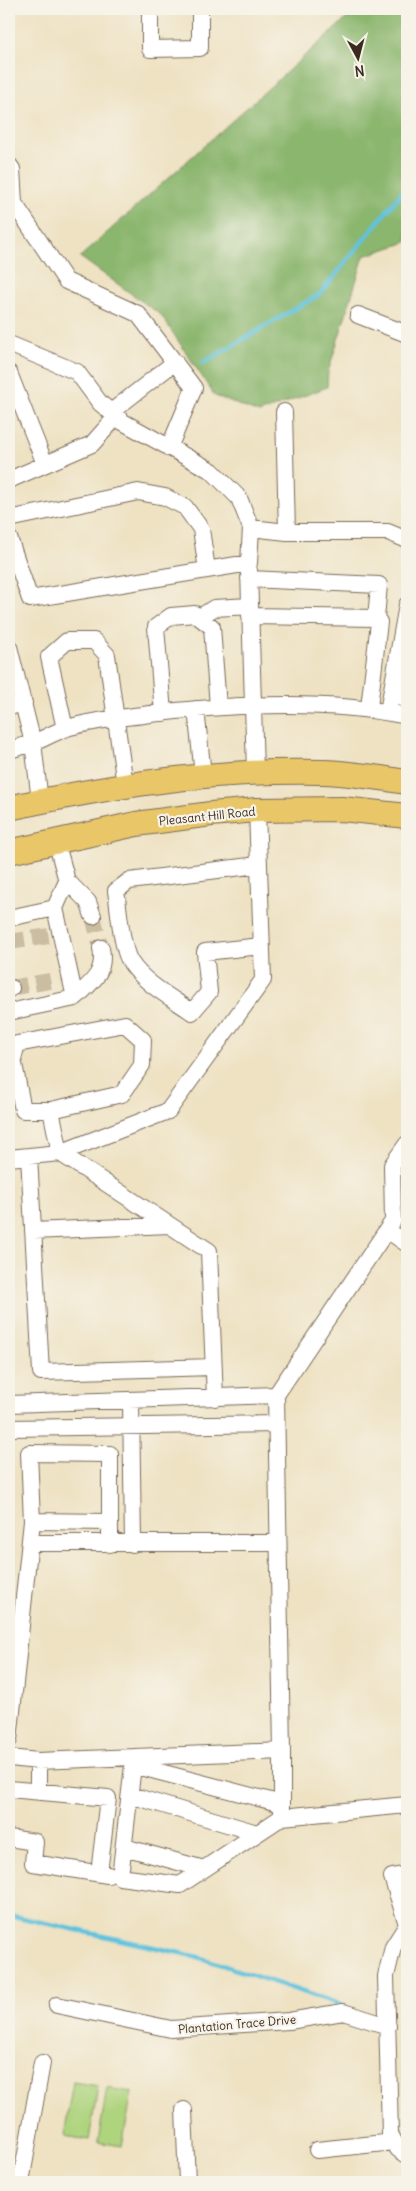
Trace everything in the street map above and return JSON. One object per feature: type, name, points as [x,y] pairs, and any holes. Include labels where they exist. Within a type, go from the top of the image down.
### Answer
[{"type":"highway","points":[[9,808],[125,785],[203,775],[255,772],[326,772],[407,782]]},
{"type":"highway","name":"Pleasant Hill Road","points":[[9,852],[56,840],[136,824],[211,814],[257,810],[342,809],[407,816]]},
{"type":"street","points":[[150,9],[150,48],[200,48],[200,9]]},
{"type":"street","points":[[9,165],[12,168],[14,203],[66,281],[138,314],[194,388],[169,448]]},
{"type":"street","points":[[358,315],[407,334]]},
{"type":"street","points":[[45,464],[9,373],[13,346],[77,372],[100,402],[122,422],[212,471],[238,498],[251,528],[249,571],[255,772]]},
{"type":"street","points":[[9,480],[92,444],[113,414],[175,362]]},
{"type":"street","points":[[284,412],[287,532]]},
{"type":"street","points":[[9,519],[138,492],[165,496],[185,507],[200,529],[207,570]]},
{"type":"street","points":[[251,528],[287,532],[388,532],[407,540]]},
{"type":"street","points":[[9,538],[30,599],[207,570],[249,571],[379,585],[376,618],[379,622],[368,708]]},
{"type":"street","points":[[397,714],[407,605]]},
{"type":"street","points":[[200,617],[214,608],[376,618]]},
{"type":"street","points":[[163,713],[156,627],[171,616],[195,614],[212,627],[218,707]]},
{"type":"street","points":[[64,729],[49,657],[67,641],[94,641],[107,655],[125,785]]},
{"type":"street","points":[[9,647],[16,705],[33,743],[40,801]]},
{"type":"street","points":[[397,714],[407,671]]},
{"type":"street","points":[[9,750],[33,743],[64,729],[115,718],[196,708],[253,705],[368,708],[397,714]]},
{"type":"street","points":[[196,708],[203,775]]},
{"type":"street","points":[[9,1158],[60,1153],[168,1111],[263,980],[257,810]]},
{"type":"street","points":[[56,840],[67,880],[88,902],[93,916]]},
{"type":"street","points":[[258,865],[128,881],[116,891],[122,936],[130,963],[153,985],[192,1012],[209,992],[205,952],[261,946]]},
{"type":"street","points":[[67,880],[55,908],[55,935],[63,979],[75,998]]},
{"type":"street","points":[[9,918],[55,908]]},
{"type":"street","points":[[9,1012],[75,998],[97,978],[104,961],[101,948]]},
{"type":"street","points":[[125,1024],[143,1040],[142,1065],[122,1094],[51,1110],[23,1110],[13,1059],[17,1044],[125,1024]]},
{"type":"street","points":[[51,1110],[60,1153],[209,1251],[215,1398]]},
{"type":"street","points":[[9,1838],[35,1842],[33,1863],[120,1877],[180,1884],[257,1833],[282,1811],[276,1396],[393,1221],[392,1165],[407,1144]]},
{"type":"street","points":[[30,1156],[41,1372],[214,1367]]},
{"type":"street","points":[[392,1176],[407,1187]]},
{"type":"street","points":[[33,1232],[169,1225]]},
{"type":"street","points":[[387,1230],[407,1244]]},
{"type":"street","points":[[9,1404],[131,1402],[276,1396]]},
{"type":"street","points":[[131,1402],[133,1544]]},
{"type":"street","points":[[9,1428],[276,1424]]},
{"type":"street","points":[[9,1740],[32,1521],[29,1453],[110,1454],[110,1544]]},
{"type":"street","points":[[32,1521],[110,1522]]},
{"type":"street","points":[[30,1543],[278,1543]]},
{"type":"street","points":[[9,1758],[38,1761],[134,1761],[282,1751]]},
{"type":"street","points":[[38,1761],[38,1792]]},
{"type":"street","points":[[120,1877],[134,1761]]},
{"type":"street","points":[[134,1761],[282,1811],[407,1805]]},
{"type":"street","points":[[9,1789],[108,1798],[99,1873]]},
{"type":"street","points":[[130,1795],[257,1833]]},
{"type":"street","points":[[124,1846],[204,1869]]},
{"type":"street","points":[[407,1874],[392,1877],[407,1925],[393,1946],[386,1976],[390,2134],[398,2150],[407,2155]]},
{"type":"street","name":"Plantation Trace Drive","points":[[57,2005],[171,2029],[288,2021],[343,2012],[388,2026]]},
{"type":"street","points":[[22,2182],[42,2063]]},
{"type":"street","points":[[184,2110],[187,2182]]},
{"type":"street","points":[[317,2150],[394,2142]]},
{"type":"green space","points":[[357,9],[407,9],[407,242],[364,256],[328,372],[327,387],[259,413],[215,396],[161,315],[80,257]]},
{"type":"green space","points":[[73,2082],[98,2086],[89,2140],[64,2136]]},
{"type":"green space","points":[[107,2088],[132,2092],[122,2146],[98,2142]]},
{"type":"waterway","points":[[203,363],[320,294],[407,186]]},
{"type":"waterway","points":[[9,1915],[198,1957],[345,2006]]},
{"type":"waterway","points":[[402,2020],[407,2022]]},
{"type":"tunnel","points":[[93,916],[101,948]]},
{"type":"tunnel","points":[[9,942],[49,936]]},
{"type":"tunnel","points":[[11,988],[55,980]]}]
